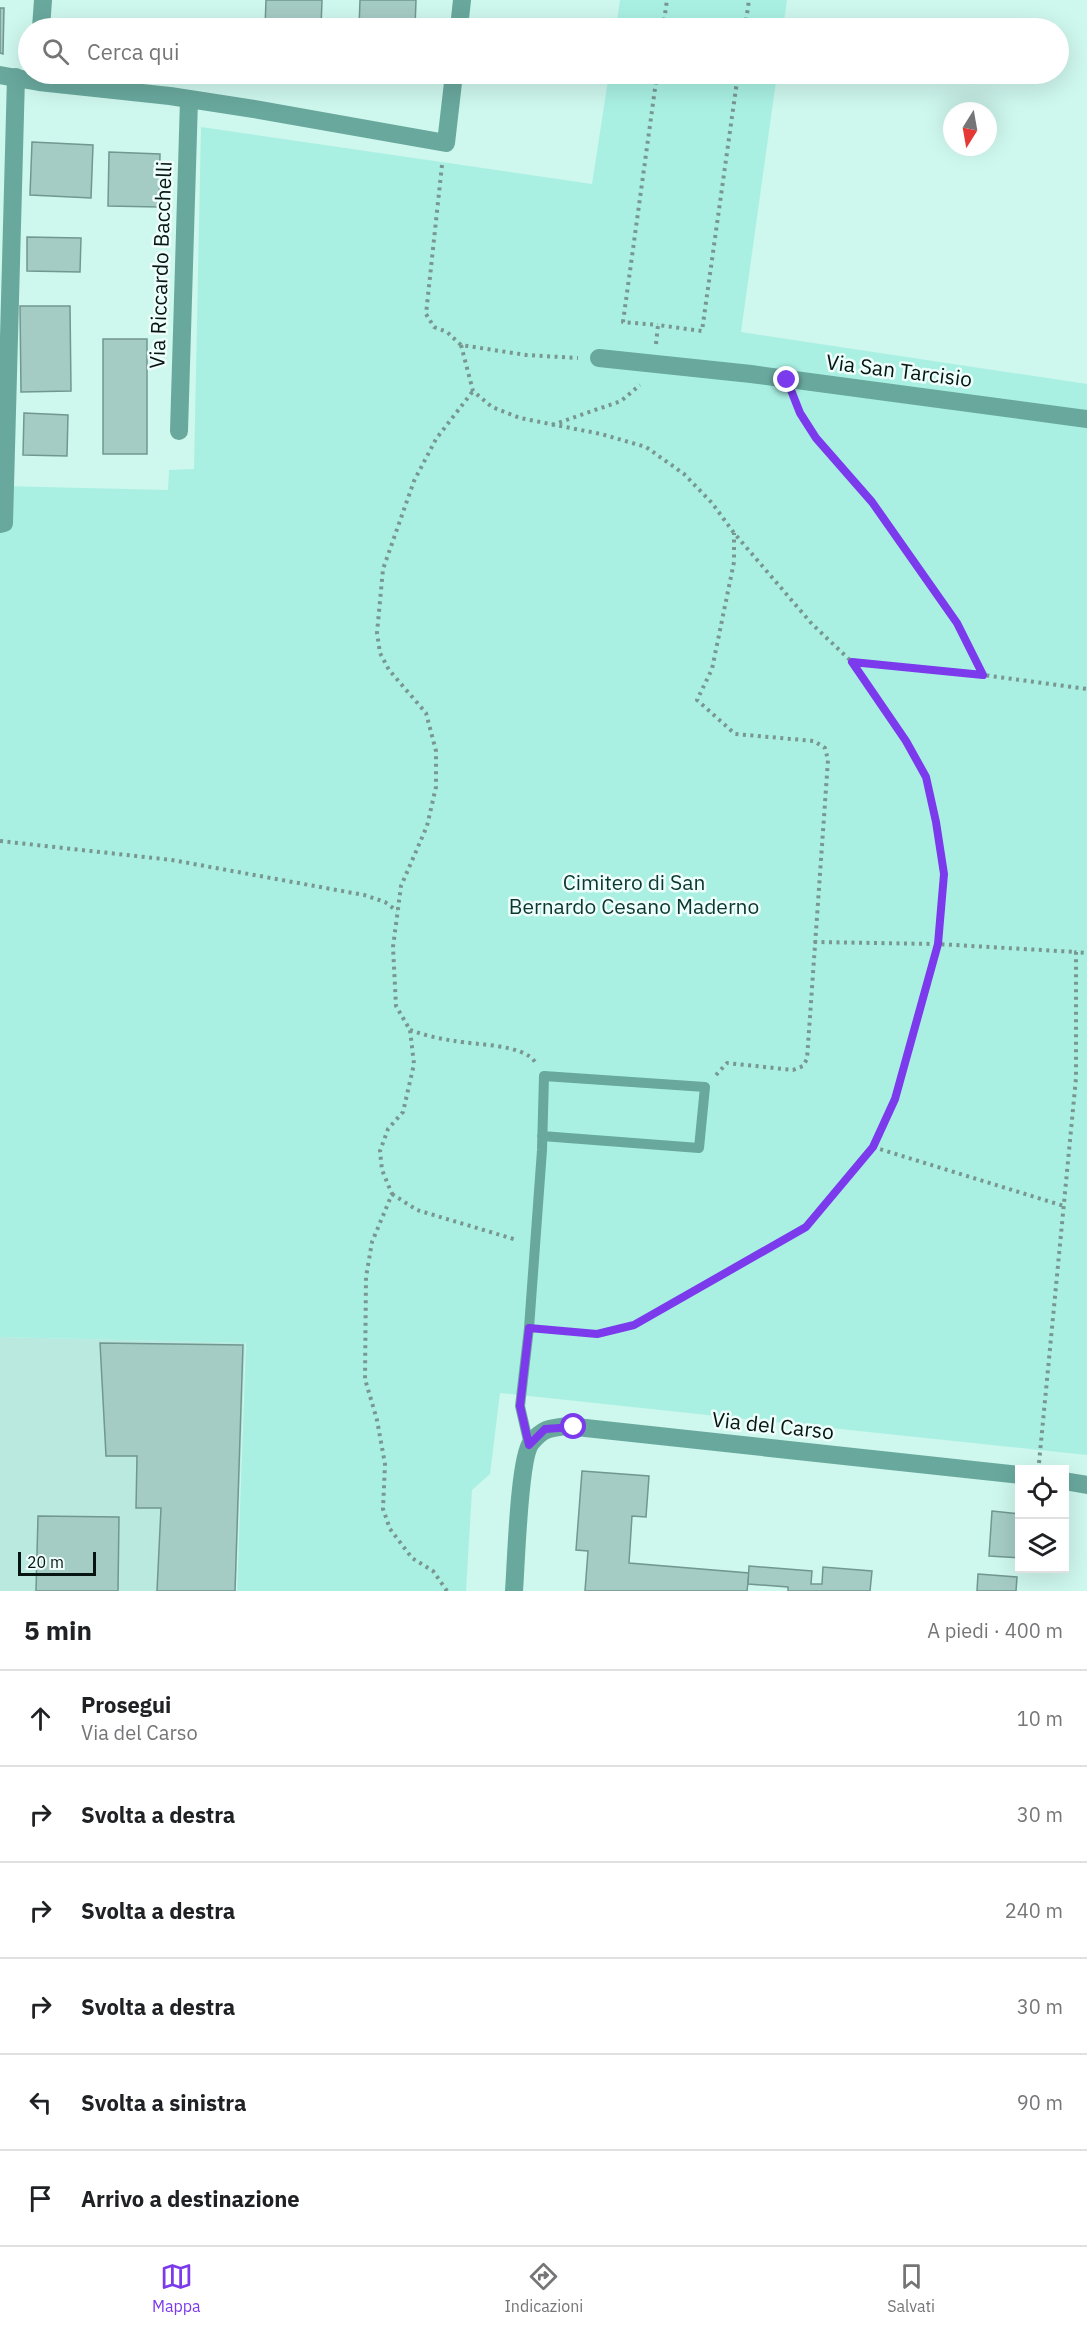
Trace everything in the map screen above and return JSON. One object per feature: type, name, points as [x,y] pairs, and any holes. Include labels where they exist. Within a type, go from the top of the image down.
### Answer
[{"type":"street","points":[[42,18],[43,0]]},
{"type":"street","points":[[460,18],[462,0]]},
{"type":"street","points":[[0,524],[4,523],[8,76]]},
{"type":"street","points":[[82,84],[254,109],[446,143],[453,84]]},
{"type":"street","name":"Via Riccardo Bacchelli","points":[[179,431],[189,99]]},
{"type":"street","name":"Via San Tarcisio","points":[[599,358],[654,362],[1087,419]]},
{"type":"street","name":"Via del Carso","points":[[529,1445],[545,1429],[567,1426],[1015,1474]]},
{"type":"street","points":[[514,1591],[523,1473],[529,1445]]},
{"type":"street","points":[[1069,1482],[1087,1485]]},
{"type":"lane","points":[[529,1445],[520,1406],[529,1328],[544,1076],[705,1087],[699,1148],[542,1136]]},
{"type":"path","points":[[664,18],[667,0]]},
{"type":"path","points":[[745,18],[748,0]]},
{"type":"path","points":[[656,84],[623,322],[702,331],[737,84]]},
{"type":"path","points":[[446,143],[426,314],[434,327],[447,332],[461,345],[472,392],[492,407],[520,418],[551,426],[601,434],[646,447],[684,474],[712,503],[734,533],[812,624],[852,662],[906,741],[926,777],[944,874],[938,944],[895,1099],[873,1147],[806,1227],[634,1325],[597,1334],[529,1328]]},
{"type":"path","points":[[551,426],[621,401],[647,379],[654,362],[658,325]]},
{"type":"path","points":[[461,345],[526,355],[599,358]]},
{"type":"path","points":[[787,380],[800,413],[816,438],[879,511],[957,623],[983,675]]},
{"type":"path","points":[[472,392],[436,439],[414,481],[383,569],[377,633],[380,654],[389,670],[426,713],[436,751],[436,787],[427,826],[401,886],[393,947],[396,1006],[410,1030],[414,1064],[403,1112],[388,1129],[380,1151],[382,1170],[392,1194],[417,1210],[534,1245]]},
{"type":"path","points":[[705,1087],[727,1063],[793,1070],[803,1066],[807,1059],[828,760],[825,748],[814,741],[735,734],[697,700],[712,669],[734,562],[734,533]]},
{"type":"path","points":[[852,662],[983,675],[1087,689]]},
{"type":"path","points":[[0,841],[183,862],[364,895],[385,902],[397,911]]},
{"type":"path","points":[[814,942],[938,944],[1087,953]]},
{"type":"path","points":[[1038,1465],[1076,1078],[1076,952]]},
{"type":"path","points":[[410,1030],[455,1041],[508,1048],[531,1057],[544,1076]]},
{"type":"path","points":[[873,1147],[1064,1206]]},
{"type":"path","points":[[392,1194],[372,1242],[366,1277],[365,1379],[377,1420],[385,1464],[383,1509],[390,1529],[412,1558],[433,1571],[447,1591]]},
{"type":"shaded area","points":[[0,1337],[245,1343],[236,1591],[0,1591]]},
{"type":"green space","points":[[620,0],[787,0],[784,18],[617,18]]},
{"type":"green space","name":"Cimitero di San Bernardo Cesano Maderno","points":[[607,84],[776,84],[741,332],[1087,384],[1087,1455],[500,1393],[490,1474],[472,1490],[466,1591],[237,1591],[246,1343],[0,1337],[0,514],[2,486],[168,490],[169,470],[194,469],[201,127],[592,184]]},
{"type":"building","points":[[266,0],[322,0],[321,18],[265,18]]},
{"type":"building","points":[[360,0],[416,0],[415,18],[359,18]]},
{"type":"building","points":[[0,8],[4,8],[3,54],[0,53]]},
{"type":"building","points":[[32,142],[93,145],[91,198],[30,195]]},
{"type":"building","points":[[109,152],[160,154],[159,207],[108,206]]},
{"type":"building","points":[[27,237],[81,238],[80,272],[27,271]]},
{"type":"building","points":[[20,306],[70,306],[71,391],[21,392]]},
{"type":"building","points":[[103,339],[147,339],[147,454],[103,454]]},
{"type":"building","points":[[24,413],[68,415],[67,456],[23,455]]},
{"type":"building","points":[[100,1343],[243,1345],[235,1591],[157,1591],[161,1508],[136,1508],[137,1456],[106,1456]]},
{"type":"building","points":[[582,1471],[649,1476],[646,1517],[632,1516],[629,1563],[749,1573],[747,1591],[585,1591],[588,1551],[576,1550]]},
{"type":"building","points":[[992,1511],[1015,1513],[1015,1558],[989,1556]]},
{"type":"building","points":[[38,1516],[119,1517],[118,1591],[36,1591]]},
{"type":"building","points":[[749,1566],[812,1571],[811,1584],[822,1584],[823,1567],[872,1571],[870,1591],[788,1591],[788,1587],[748,1584]]},
{"type":"building","points":[[978,1574],[1017,1577],[1016,1591],[977,1591]]},
{"type":"route","points":[[574,1427],[545,1429],[529,1445],[520,1406],[529,1328],[597,1334],[634,1325],[682,1300],[806,1227],[873,1147],[895,1099],[938,944],[944,874],[926,777],[906,741],[852,662],[983,675],[957,623],[872,502],[816,438],[800,413],[787,380]]}]
